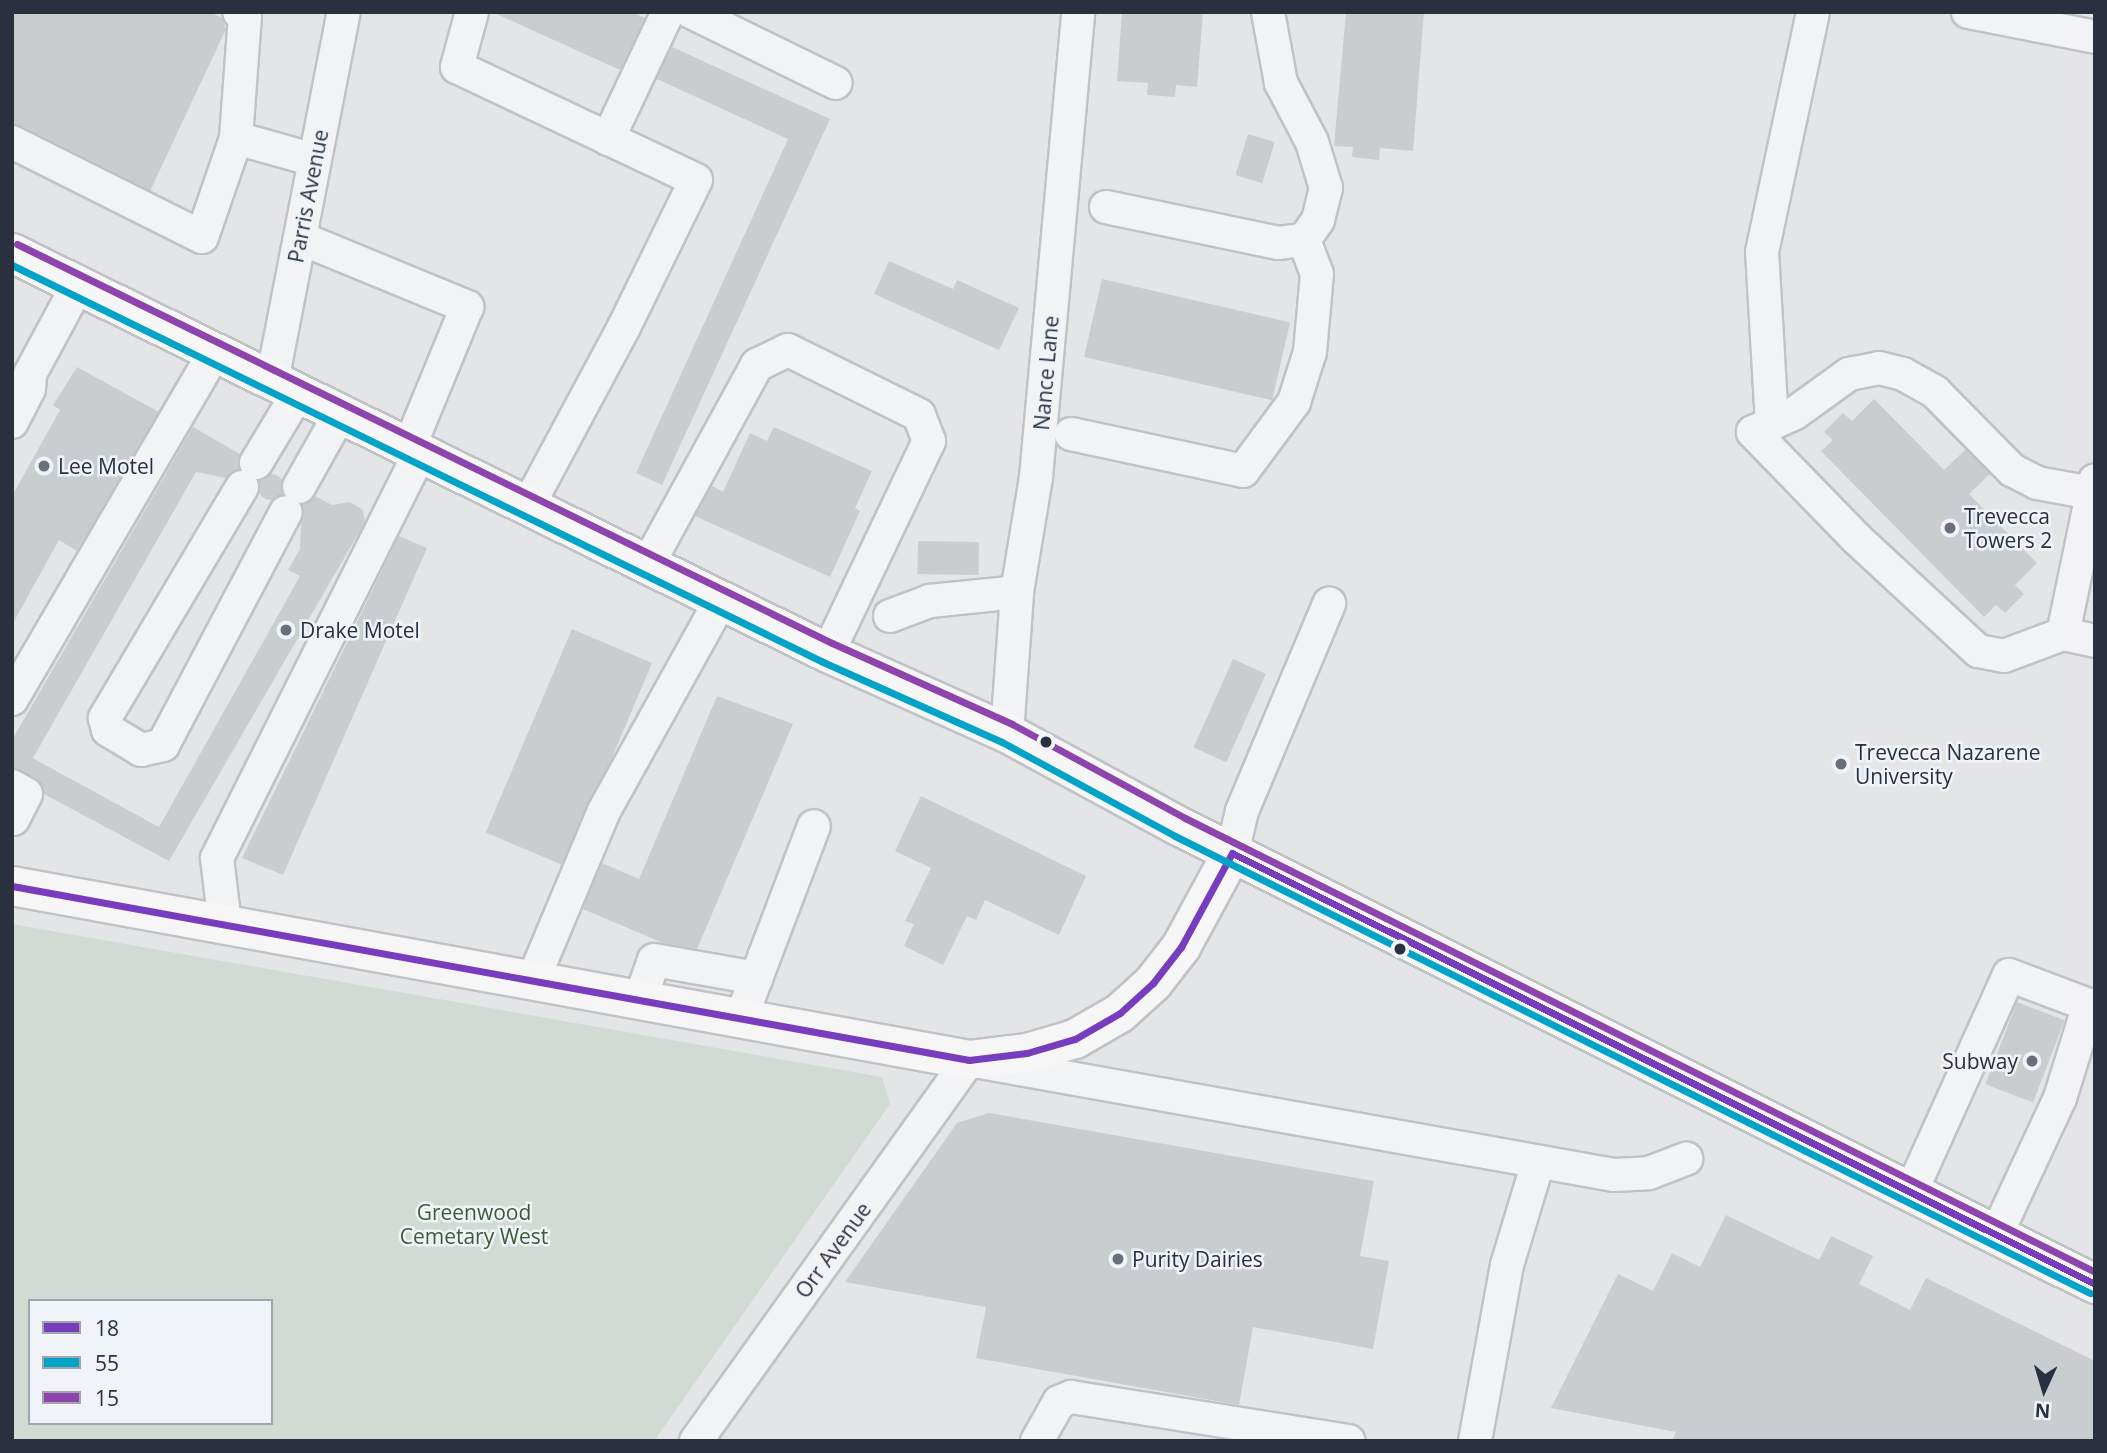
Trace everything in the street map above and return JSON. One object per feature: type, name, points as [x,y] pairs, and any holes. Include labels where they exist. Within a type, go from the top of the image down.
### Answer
[{"type":"main road","points":[[12,253],[828,653],[1007,733],[1232,853],[2095,1284]]},
{"type":"main road","points":[[12,886],[969,1060],[1027,1053],[1075,1039],[1120,1013],[1153,983],[1181,947],[1232,853]]},
{"type":"street","points":[[12,142],[202,237],[236,138],[245,16],[239,12]]},
{"type":"street","name":"Parris Avenue","points":[[340,414],[163,745],[141,750],[108,730],[105,719],[243,483],[285,387],[300,238],[344,12]]},
{"type":"street","points":[[472,12],[457,67],[696,180],[528,506]]},
{"type":"street","points":[[608,139],[668,12]]},
{"type":"street","points":[[691,12],[836,83]]},
{"type":"street","name":"Nance Lane","points":[[1007,733],[1017,592],[1036,477],[1078,12]]},
{"type":"street","points":[[1106,206],[1278,243],[1304,240],[1318,220],[1326,188],[1312,142],[1280,83],[1268,12]]},
{"type":"street","points":[[1772,424],[1762,252],[1813,12]]},
{"type":"street","points":[[1968,12],[2095,37]]},
{"type":"street","points":[[236,138],[315,160]]},
{"type":"street","points":[[225,924],[217,858],[415,451],[467,307],[300,238]]},
{"type":"street","points":[[1071,434],[1243,471],[1294,402],[1310,352],[1317,274],[1304,240]]},
{"type":"street","points":[[12,422],[29,389],[30,374],[78,285]]},
{"type":"street","points":[[648,564],[757,365],[788,350],[919,415],[929,441],[828,653]]},
{"type":"street","points":[[12,698],[215,352]]},
{"type":"street","points":[[2063,634],[2093,486],[2037,483],[2012,470],[1935,392],[1903,373],[1879,368],[1849,374],[1772,424],[1753,432],[1856,538],[1978,651],[2004,656],[2063,634],[2095,641]]},
{"type":"street","points":[[243,483],[288,508]]},
{"type":"street","points":[[890,616],[930,601],[1017,592]]},
{"type":"street","points":[[533,980],[604,811],[720,600]]},
{"type":"street","points":[[1232,853],[1242,811],[1329,604]]},
{"type":"street","points":[[12,786],[26,794],[13,819]]},
{"type":"street","points":[[741,1018],[814,826]]},
{"type":"street","points":[[640,1000],[654,960],[756,978]]},
{"type":"street","points":[[1911,1192],[2009,975],[2089,1005],[2055,1110],[1997,1234]]},
{"type":"street","points":[[969,1060],[1614,1175],[1650,1173],[1686,1159]]},
{"type":"street","name":"Orr Avenue","points":[[696,1441],[969,1060]]},
{"type":"street","points":[[1475,1441],[1507,1265],[1538,1162]]},
{"type":"street","points":[[1037,1441],[1059,1402],[1071,1397],[1349,1441]]},
{"type":"green space","name":"Greenwood Cemetary West","points":[[12,924],[882,1077],[890,1104],[654,1441],[12,1441]]},
{"type":"building","points":[[12,12],[210,12],[222,18],[226,29],[150,191],[12,124]]},
{"type":"building","points":[[492,12],[632,12],[645,18],[620,70]]},
{"type":"building","points":[[1122,12],[1203,12],[1197,87],[1176,85],[1175,97],[1147,95],[1148,83],[1117,81]]},
{"type":"building","points":[[1346,12],[1424,12],[1413,151],[1380,148],[1379,160],[1352,157],[1353,147],[1334,146]]},
{"type":"building","points":[[672,47],[830,119],[662,485],[636,473],[788,139],[657,79]]},
{"type":"building","points":[[1248,134],[1275,142],[1262,183],[1235,175]]},
{"type":"building","points":[[889,261],[953,289],[957,280],[1019,308],[999,350],[874,294]]},
{"type":"building","points":[[1102,279],[1290,322],[1272,400],[1084,357]]},
{"type":"building","points":[[77,367],[159,412],[77,551],[59,540],[12,625],[12,496],[60,410],[53,405]]},
{"type":"building","name":"Trevecca Towers 2","points":[[1874,399],[1944,470],[1966,449],[1990,474],[1969,494],[2037,563],[2015,585],[2024,594],[2005,613],[1996,605],[1984,617],[1821,451],[1833,440],[1824,432],[1843,413],[1852,421]]},
{"type":"building","name":"Drake Motel","points":[[193,427],[240,454],[239,469],[226,478],[196,472],[33,758],[47,766],[159,827],[300,576],[288,570],[300,549],[302,505],[315,496],[332,505],[350,502],[363,510],[365,522],[169,861],[44,794],[36,778],[12,768],[12,740]]},
{"type":"building","points":[[774,427],[872,471],[855,508],[860,511],[830,577],[695,516],[712,486],[723,492],[750,433],[767,441]]},
{"type":"building","points":[[271,474],[280,478],[284,487],[280,496],[271,500],[262,496],[258,487],[262,478]]},
{"type":"building","points":[[399,536],[427,548],[283,875],[242,858]]},
{"type":"building","points":[[918,541],[979,542],[978,575],[917,574]]},
{"type":"building","points":[[572,629],[652,663],[566,866],[486,832]]},
{"type":"building","points":[[1233,659],[1266,674],[1226,762],[1194,748]]},
{"type":"building","points":[[717,696],[793,724],[697,949],[663,943],[583,909],[602,863],[639,879]]},
{"type":"building","points":[[921,796],[1086,876],[1059,935],[985,900],[976,920],[967,916],[943,965],[904,946],[914,924],[905,921],[931,868],[895,851]]},
{"type":"building","points":[[2017,1002],[2065,1020],[2033,1102],[1985,1084]]},
{"type":"building","name":"Purity Dairies","points":[[989,1113],[1374,1181],[1360,1256],[1389,1261],[1373,1349],[1253,1327],[1239,1405],[976,1358],[986,1307],[845,1282],[957,1123]]},
{"type":"building","points":[[1726,1215],[1819,1260],[1831,1236],[1873,1256],[1859,1284],[1910,1310],[1926,1278],[2095,1361],[2095,1441],[1672,1441],[1676,1432],[1551,1408],[1618,1274],[1653,1291],[1672,1253],[1700,1267]]},
{"type":"transit line","name":"15","points":[[17,244],[832,643],[1012,724],[1185,818],[2095,1272]]},
{"type":"transit line","name":"55","points":[[12,265],[823,662],[1002,742],[1175,836],[2090,1293]]},
{"type":"transit line","name":"18","points":[[1232,853],[2095,1284]]},
{"type":"transit line","name":"18","points":[[12,886],[969,1060],[1027,1053],[1075,1039],[1120,1013],[1153,983],[1181,947],[1232,853]]},
{"type":"place","name":"Lee Motel","points":[[44,466]]},
{"type":"place","name":"Trevecca Towers 2","points":[[1950,528]]},
{"type":"place","name":"Drake Motel","points":[[286,630]]},
{"type":"place","name":"Trevecca Nazarene University","points":[[1841,764]]},
{"type":"place","name":"Subway","points":[[2032,1061]]},
{"type":"place","name":"Purity Dairies","points":[[1118,1259]]}]
